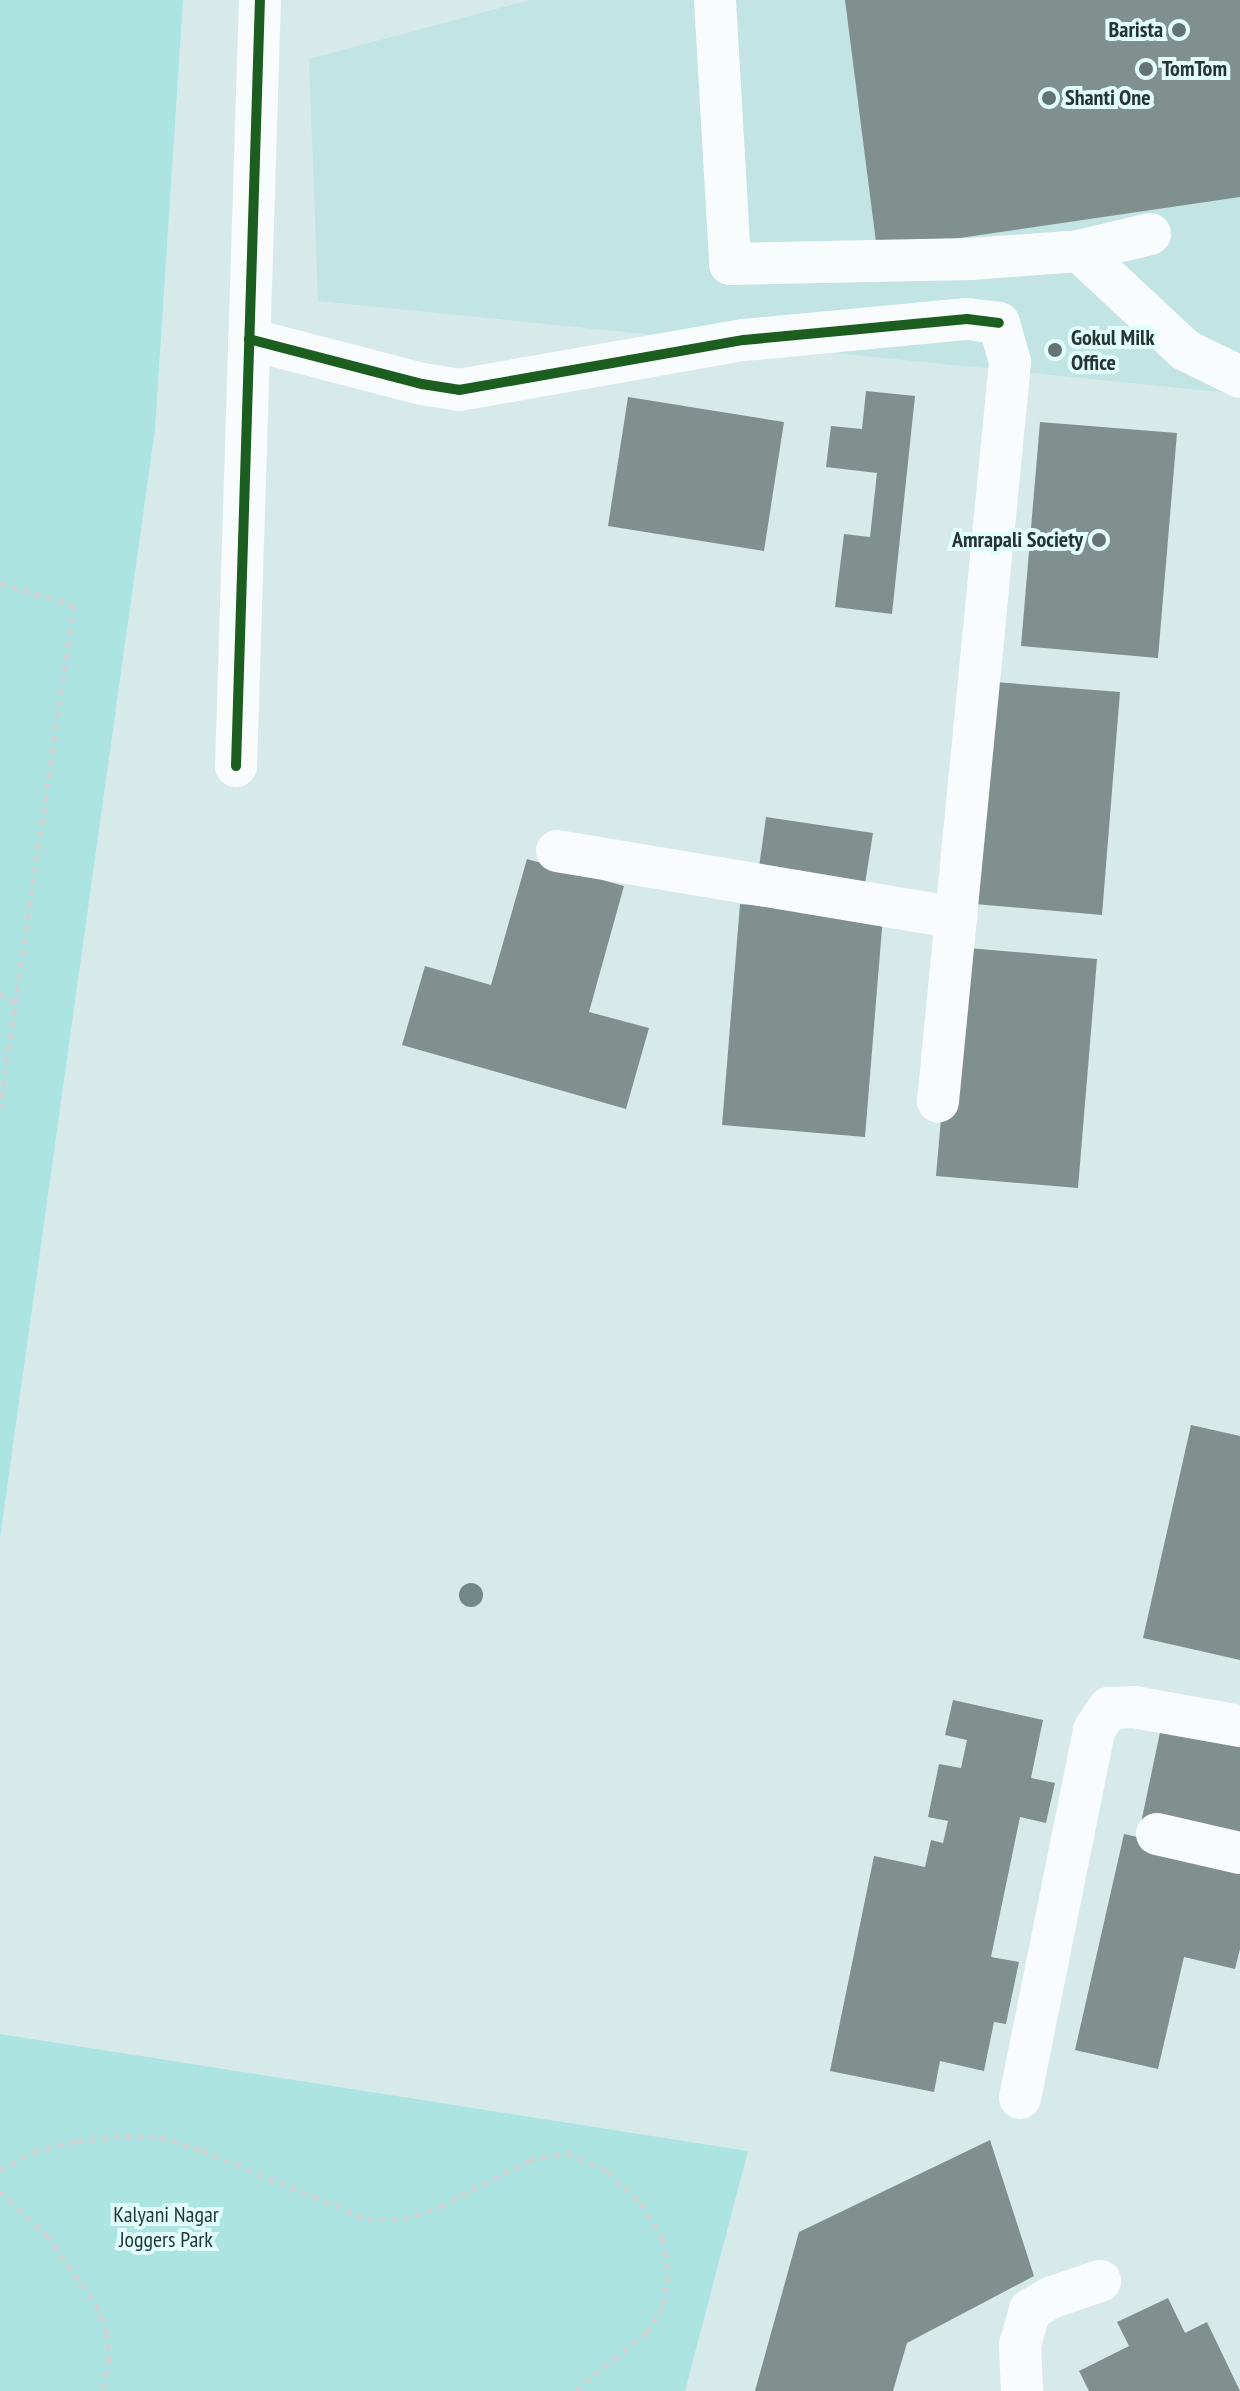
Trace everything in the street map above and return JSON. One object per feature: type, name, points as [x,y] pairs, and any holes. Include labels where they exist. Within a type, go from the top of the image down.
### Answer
[{"type":"street","points":[[236,766],[260,0]]},
{"type":"street","points":[[715,0],[730,264],[971,259],[1079,251],[1150,234]]},
{"type":"street","points":[[1079,251],[1185,350],[1240,377]]},
{"type":"street","points":[[249,339],[422,384],[459,390],[744,340],[967,319],[999,323],[1010,362],[938,1102]]},
{"type":"street","points":[[557,851],[956,918]]},
{"type":"street","points":[[1020,2098],[1094,1730],[1109,1708],[1134,1707],[1240,1726]]},
{"type":"street","points":[[1157,1834],[1240,1853]]},
{"type":"street","points":[[1024,2387],[1020,2345],[1030,2310],[1050,2298],[1100,2281]]},
{"type":"path","points":[[0,583],[74,605],[0,1108]]},
{"type":"path","points":[[0,993],[14,1003]]},
{"type":"path","points":[[0,2170],[34,2151],[77,2141],[126,2136],[160,2137],[202,2150],[367,2219],[403,2219],[440,2207],[530,2160],[567,2153],[607,2171],[641,2203],[663,2239],[668,2275],[663,2307],[646,2333],[575,2391]]},
{"type":"path","points":[[0,2191],[47,2235],[96,2304],[107,2332],[109,2359],[102,2391]]},
{"type":"shaded area","name":"Shanti One","points":[[530,0],[1240,0],[1240,394],[318,301],[309,59]]},
{"type":"green space","points":[[0,0],[183,0],[155,429],[0,1538]]},
{"type":"green space","name":"Kalyani Nagar Joggers Park","points":[[0,2034],[748,2151],[685,2391],[0,2391]]},
{"type":"building","name":"Shanti One","points":[[845,0],[1240,0],[1240,197],[877,250]]},
{"type":"building","points":[[866,391],[915,396],[892,614],[835,607],[844,534],[870,537],[877,473],[826,467],[831,426],[862,429]]},
{"type":"building","points":[[628,397],[784,422],[764,551],[608,526]]},
{"type":"building","name":"Amrapali Society","points":[[1040,422],[1177,433],[1158,658],[1021,646]]},
{"type":"building","points":[[982,681],[1120,692],[1102,915],[963,903]]},
{"type":"building","points":[[766,817],[873,833],[864,890],[758,874]]},
{"type":"building","points":[[527,859],[624,886],[589,1012],[649,1028],[626,1109],[402,1045],[425,966],[491,985]]},
{"type":"building","points":[[740,904],[883,916],[865,1137],[722,1125]]},
{"type":"building","points":[[956,947],[1097,959],[1078,1188],[936,1176]]},
{"type":"building","points":[[1191,1425],[1240,1436],[1240,1660],[1143,1638]]},
{"type":"building","points":[[953,1700],[1043,1720],[1031,1778],[1055,1783],[1046,1823],[1020,1817],[991,1957],[1019,1962],[1006,2024],[994,2022],[984,2071],[940,2061],[934,2092],[830,2071],[874,1856],[925,1867],[931,1840],[943,1843],[948,1821],[928,1817],[939,1764],[961,1768],[967,1740],[945,1735]]},
{"type":"building","points":[[1163,1718],[1240,1734],[1240,1843],[1141,1823]]},
{"type":"building","points":[[1124,1834],[1240,1860],[1240,1949],[1235,1969],[1184,1957],[1158,2069],[1075,2050]]},
{"type":"building","points":[[990,2140],[1034,2276],[907,2343],[893,2391],[755,2391],[799,2232]]},
{"type":"building","points":[[1168,2298],[1185,2333],[1207,2322],[1240,2391],[1089,2391],[1079,2371],[1129,2346],[1117,2322]]},
{"type":"cycle path","points":[[236,766],[260,0]]},
{"type":"cycle path","points":[[249,339],[422,384],[459,390],[744,340],[967,319],[999,323]]},
{"type":"place","name":"Barista","points":[[1179,30]]},
{"type":"place","name":"TomTom","points":[[1146,69]]},
{"type":"place","name":"Shanti One","points":[[1049,98]]},
{"type":"place","name":"Gokul Milk Office","points":[[1055,350]]},
{"type":"place","name":"Amrapali Society","points":[[1099,540]]}]
